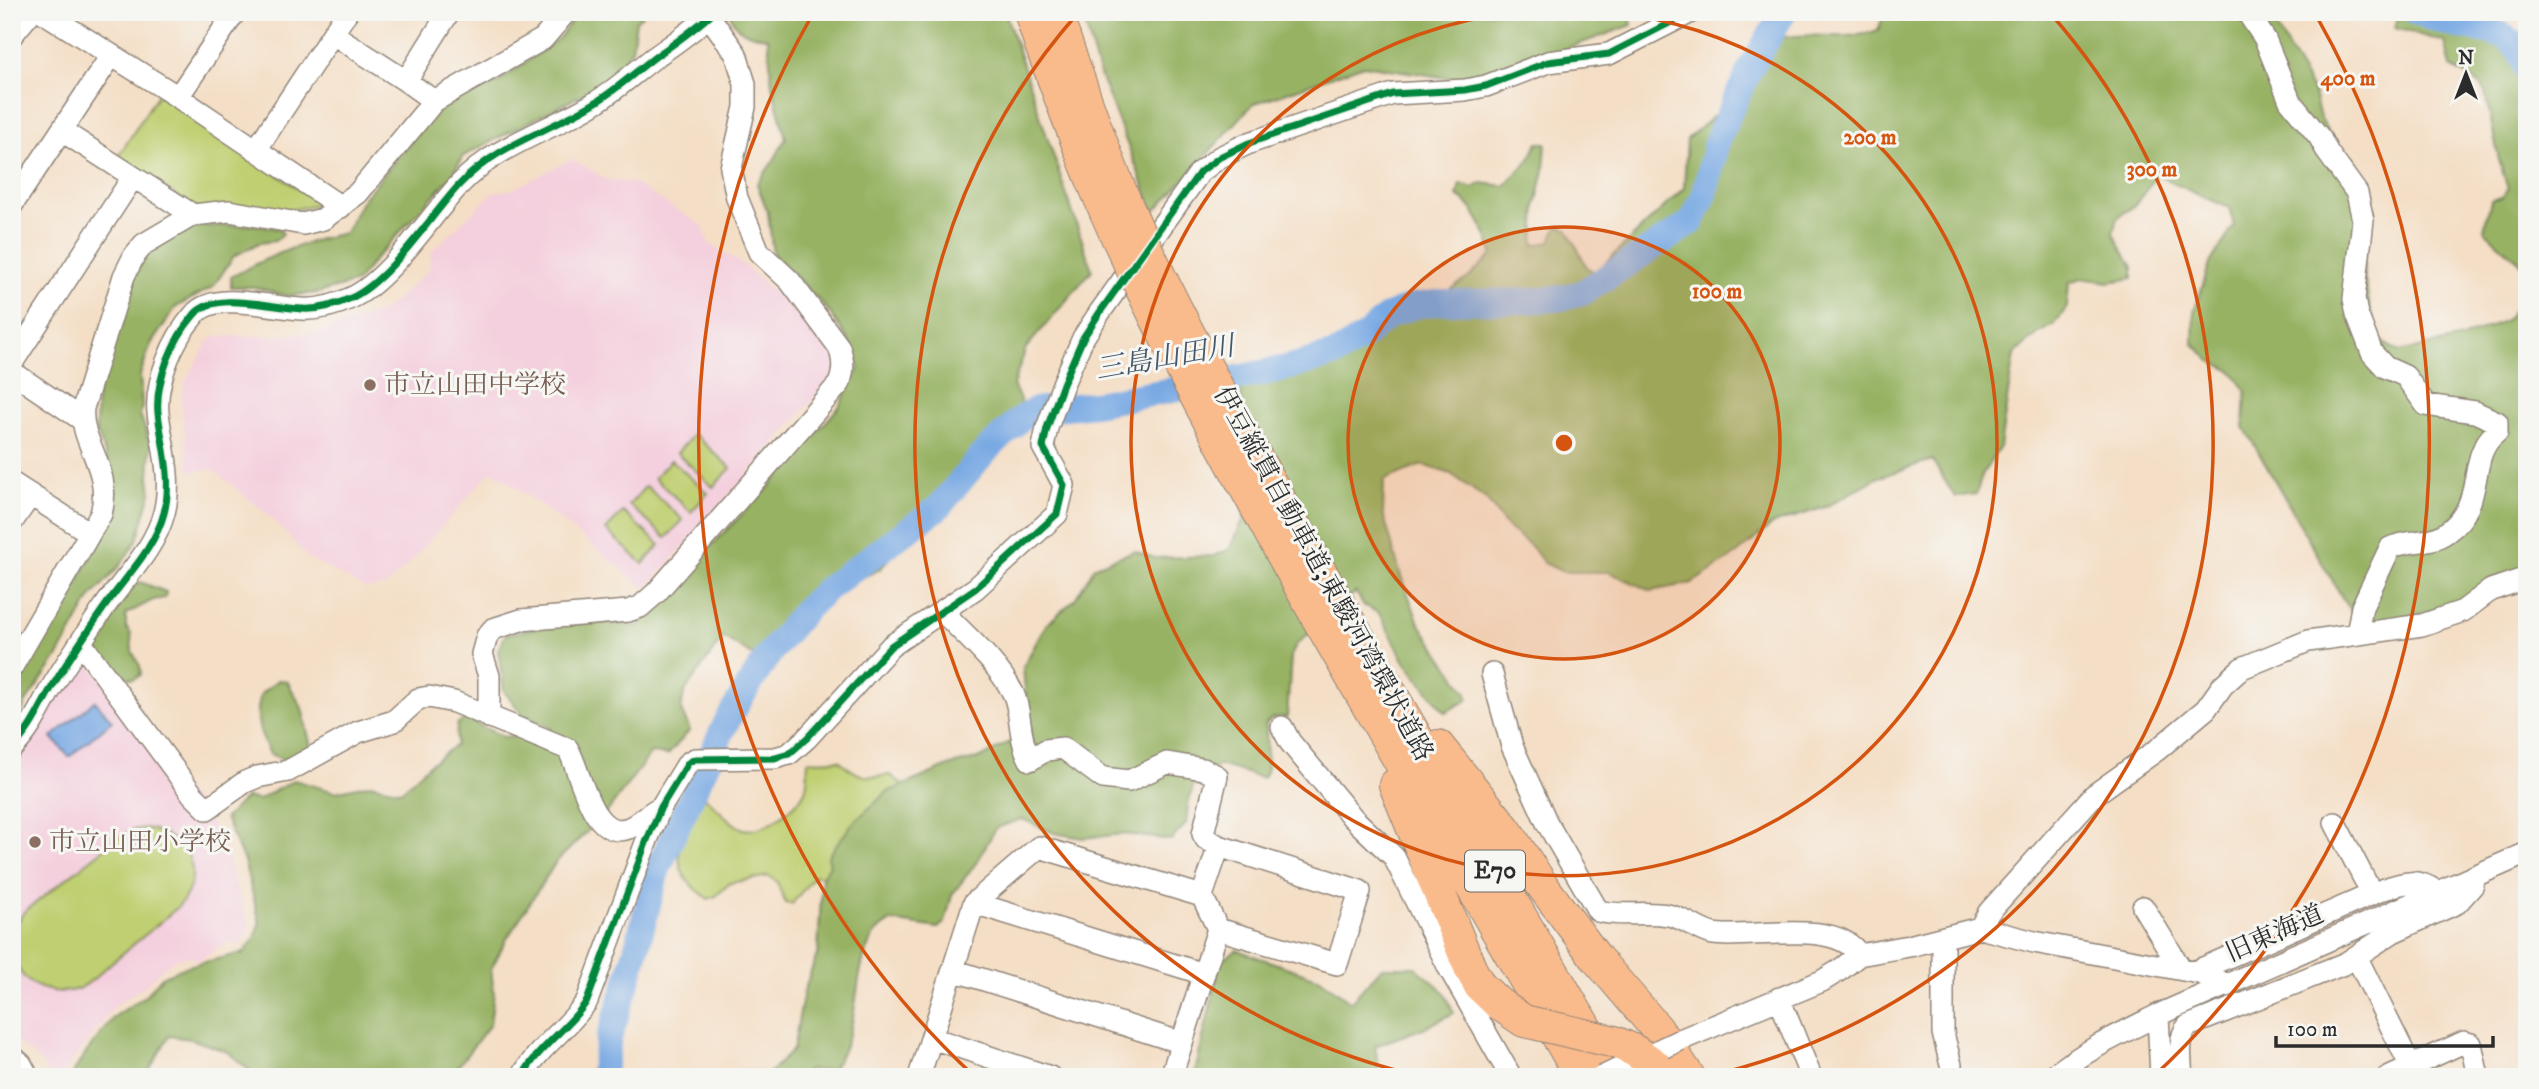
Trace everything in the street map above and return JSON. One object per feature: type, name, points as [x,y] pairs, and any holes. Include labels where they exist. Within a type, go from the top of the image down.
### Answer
[{"type":"highway","name":"伊豆縦貫自動車道;東駿河湾環状道路","points":[[1030,12],[1053,32],[1140,235],[1328,610],[1581,1077]]},
{"type":"highway","name":"伊豆縦貫自動車道;東駿河湾環状道路","points":[[1362,671],[1614,1077]]},
{"type":"highway","points":[[1362,671],[1471,970],[1480,986],[1499,1004],[1524,1021],[1615,1042],[1635,1051],[1660,1071]]},
{"type":"highway","points":[[1362,671],[1506,830],[1544,888],[1597,959],[1657,1030],[1689,1077]]},
{"type":"street","points":[[12,35],[31,12]]},
{"type":"street","points":[[43,12],[178,97],[341,206]]},
{"type":"street","points":[[256,150],[347,12]]},
{"type":"street","points":[[406,80],[450,12]]},
{"type":"street","points":[[12,667],[90,533],[105,500],[96,457],[81,419],[98,353],[124,276],[144,244],[192,215],[229,211],[303,224],[323,219],[358,193],[434,102],[543,39],[566,12]]},
{"type":"street","points":[[522,1077],[535,1057],[580,1012],[587,1001],[661,807],[688,763],[695,759],[761,759],[789,754],[807,738],[891,646],[976,588],[1057,514],[1064,485],[1043,447],[1063,384],[1083,338],[1177,200],[1200,172],[1220,157],[1249,144],[1393,93],[1465,90],[1486,86],[1548,62],[1609,54],[1691,12]]},
{"type":"street","points":[[12,748],[27,734],[81,643],[118,586],[136,566],[164,514],[168,462],[158,411],[158,388],[174,346],[194,314],[205,305],[220,301],[304,309],[325,307],[365,291],[384,274],[459,186],[488,159],[593,104],[711,14],[736,54],[745,84],[744,107],[731,168],[737,198],[759,252],[796,289],[839,347],[843,358],[843,375],[839,384],[776,459],[656,593],[640,607],[628,611],[521,620],[493,629],[487,636],[482,654],[489,676],[489,717]]},
{"type":"street","points":[[178,97],[226,15]]},
{"type":"street","points":[[2249,15],[2265,39],[2290,101],[2320,138],[2357,193],[2362,220],[2354,299],[2372,353],[2385,367],[2404,376],[2426,405],[2482,414],[2498,425],[2497,432],[2487,440],[2482,449],[2474,492],[2466,510],[2453,527],[2445,534],[2426,541],[2389,548],[2362,607],[2357,634]]},
{"type":"street","points":[[333,34],[406,80],[434,102]]},
{"type":"street","points":[[12,205],[111,56]]},
{"type":"street","points":[[62,131],[192,215]]},
{"type":"street","points":[[12,363],[133,177]]},
{"type":"street","points":[[12,372],[81,419]]},
{"type":"street","points":[[12,522],[21,489],[90,533]]},
{"type":"street","points":[[1980,928],[1989,912],[2094,795],[2157,750],[2206,709],[2222,685],[2236,672],[2308,641],[2401,629],[2432,622],[2463,611],[2491,590],[2527,578]]},
{"type":"street","points":[[942,611],[991,663],[1014,695],[1024,750],[1030,760],[1046,750],[1063,748],[1103,778],[1129,781],[1167,763],[1203,769],[1217,776],[1203,834],[1206,839],[1219,846],[1360,891],[1337,964],[1218,929]]},
{"type":"street","points":[[81,643],[186,786],[207,809],[245,782],[288,771],[358,732],[394,721],[418,699],[429,697],[446,699],[568,749],[594,811],[613,829],[630,827],[661,807]]},
{"type":"street","points":[[1492,674],[1512,746],[1547,823],[1598,911],[1675,916],[1713,933],[1810,933],[1845,943],[1859,955]]},
{"type":"street","points":[[1282,727],[1290,741],[1353,818],[1394,857],[1449,968],[1511,1077]]},
{"type":"street","points":[[2334,823],[2372,894]]},
{"type":"street","points":[[1171,1077],[1218,929],[1202,896],[1219,846]]},
{"type":"street","points":[[919,1077],[974,903],[1039,847],[1202,896]]},
{"type":"street","name":"旧東海道","points":[[2052,1077],[2074,1059],[2102,1042],[2158,1015],[2527,853]]},
{"type":"street","points":[[2182,1077],[2181,1043],[2183,1031],[2188,1026],[2357,958],[2393,932],[2457,902],[2473,886],[2474,876]]},
{"type":"street","points":[[2188,971],[2406,882],[2425,884],[2437,892]]},
{"type":"street","points":[[974,903],[1204,974]]},
{"type":"street","points":[[2144,907],[2188,971]]},
{"type":"street","points":[[1602,1077],[1680,1040],[1822,981],[1859,955],[1943,939],[1980,928],[2034,942],[2188,971],[2214,978],[2227,986]]},
{"type":"street","points":[[1943,939],[1943,1033],[1954,1077]]},
{"type":"street","points":[[2357,958],[2410,1066]]},
{"type":"street","points":[[953,970],[1182,1043]]},
{"type":"street","points":[[1779,998],[1811,1077]]},
{"type":"street","points":[[2158,1015],[2161,1077]]},
{"type":"street","points":[[932,1038],[1050,1077]]},
{"type":"street","points":[[2388,1077],[2459,1043],[2467,1042],[2472,1048],[2478,1077]]},
{"type":"street","points":[[12,1056],[21,1064],[28,1077]]},
{"type":"shaded area","points":[[572,159],[608,180],[633,183],[703,226],[709,244],[744,265],[814,330],[837,364],[836,374],[646,589],[559,519],[492,470],[386,586],[366,589],[307,557],[273,519],[212,469],[189,472],[181,399],[186,380],[209,341],[215,336],[274,336],[322,332],[382,312],[429,270],[431,252],[494,192],[511,190]]},
{"type":"shaded area","points":[[86,659],[221,837],[250,927],[241,945],[223,945],[199,960],[190,956],[177,958],[159,971],[146,985],[115,1006],[60,1077],[50,1077],[42,1064],[12,1037],[12,762],[22,751],[80,660]]},
{"type":"green space","points":[[578,12],[646,12],[636,21],[632,49],[607,82],[463,156],[451,177],[357,282],[318,293],[286,296],[255,287],[231,287],[231,277],[258,263],[286,250],[345,233],[362,200],[435,113],[469,94],[497,83],[559,38]]},
{"type":"green space","points":[[730,12],[1005,12],[1092,270],[1026,348],[1013,385],[1023,406],[986,444],[880,569],[804,606],[760,660],[723,637],[684,693],[681,710],[690,730],[668,755],[651,753],[607,812],[556,862],[506,940],[491,969],[494,993],[490,1024],[450,1077],[257,1077],[228,1052],[191,1039],[169,1036],[145,1077],[71,1077],[82,1058],[114,1017],[145,996],[163,976],[188,966],[243,953],[254,939],[260,923],[244,861],[225,818],[246,797],[258,800],[294,780],[335,792],[371,784],[401,791],[456,745],[457,724],[466,719],[504,737],[520,735],[542,747],[551,728],[523,715],[504,691],[498,650],[505,635],[572,623],[639,626],[690,567],[769,487],[839,407],[859,368],[849,341],[827,309],[773,254],[768,213],[757,184],[786,138],[772,86],[768,38],[749,34],[739,28]]},
{"type":"green space","points":[[1082,12],[1629,12],[1632,25],[1473,82],[1364,65],[1253,104],[1154,212],[1098,70]]},
{"type":"green space","points":[[1885,12],[2268,12],[2314,94],[2320,118],[2339,151],[2353,157],[2361,179],[2364,275],[2376,339],[2400,352],[2462,338],[2504,321],[2527,294],[2527,567],[2488,581],[2464,602],[2389,622],[2350,611],[2244,427],[2246,390],[2232,371],[2211,361],[2193,343],[2194,312],[2210,263],[2234,226],[2229,207],[2157,175],[2135,205],[2117,218],[2113,233],[2133,267],[2133,278],[2109,282],[2081,278],[2069,283],[2067,307],[2055,324],[2039,333],[2014,354],[2000,447],[1983,473],[1976,494],[1955,497],[1932,460],[1877,478],[1825,507],[1773,524],[1737,554],[1692,583],[1651,591],[1609,572],[1563,572],[1544,563],[1531,546],[1506,526],[1486,499],[1451,474],[1422,465],[1384,480],[1383,513],[1401,576],[1419,623],[1467,693],[1468,700],[1445,712],[1405,662],[1379,613],[1363,605],[1356,592],[1296,645],[1291,656],[1287,717],[1272,718],[1266,724],[1267,769],[1263,778],[1219,765],[1194,783],[1186,824],[1171,840],[1124,834],[1082,838],[1054,833],[1022,819],[996,828],[976,863],[952,895],[945,922],[938,928],[891,921],[874,935],[861,967],[848,1037],[831,1070],[808,1070],[801,1077],[719,1077],[744,1071],[768,1074],[793,1050],[804,991],[818,952],[822,877],[830,865],[828,856],[853,823],[887,792],[951,765],[981,758],[1012,741],[1022,720],[1026,701],[1023,667],[1046,625],[1075,599],[1095,566],[1134,551],[1155,558],[1214,556],[1230,549],[1244,518],[1241,389],[1273,382],[1304,365],[1385,331],[1468,278],[1492,255],[1480,222],[1469,206],[1457,196],[1460,184],[1474,188],[1481,183],[1505,186],[1528,161],[1538,143],[1546,143],[1544,170],[1536,205],[1534,245],[1550,242],[1558,226],[1568,230],[1587,267],[1595,273],[1684,188],[1687,139],[1749,85],[1777,39],[1866,34],[1878,30]]},
{"type":"green space","points":[[2399,13],[2435,26],[2492,37],[2516,50],[2527,102],[2527,275],[2520,263],[2484,230],[2491,200],[2502,197],[2508,189],[2499,160],[2485,91],[2480,84],[2451,67],[2445,42],[2395,28]]},
{"type":"green space","points":[[158,94],[321,204],[269,214],[195,208],[118,157]]},
{"type":"green space","points":[[258,225],[280,229],[283,234],[275,241],[259,243],[234,256],[213,287],[176,307],[151,344],[140,375],[140,414],[151,446],[151,493],[137,540],[119,567],[91,597],[12,729],[12,699],[30,652],[78,583],[114,508],[113,476],[96,429],[97,382],[125,299],[142,259],[172,235],[202,226]]},
{"type":"green space","points":[[694,434],[731,468],[713,487],[677,453]]},
{"type":"green space","points":[[671,460],[708,493],[691,512],[654,478]]},
{"type":"green space","points":[[646,486],[683,520],[666,538],[629,505]]},
{"type":"green space","points":[[623,512],[660,545],[643,564],[606,530]]},
{"type":"green space","points":[[140,582],[166,592],[165,598],[153,600],[126,614],[126,627],[131,634],[132,651],[140,666],[141,675],[133,679],[110,671],[93,640],[111,609],[120,604],[134,584]]},
{"type":"green space","points":[[278,680],[287,681],[302,708],[311,747],[291,763],[270,754],[259,725],[261,694]]},
{"type":"green space","points":[[839,760],[857,773],[874,777],[890,775],[904,786],[887,792],[822,877],[815,875],[792,904],[785,903],[777,882],[769,876],[730,883],[716,896],[708,899],[687,880],[681,869],[680,847],[687,826],[704,796],[737,826],[748,830],[757,828],[776,820],[800,799],[807,786],[808,761]]},
{"type":"green space","points":[[146,828],[173,839],[189,857],[191,881],[187,894],[178,907],[82,987],[65,991],[47,990],[24,977],[16,963],[13,948],[16,927],[23,913],[120,836]]},
{"type":"green space","points":[[1237,950],[1320,979],[1351,1002],[1382,967],[1415,967],[1444,991],[1454,1013],[1426,1027],[1375,1046],[1380,1077],[1194,1077],[1219,961]]},
{"type":"water","points":[[95,701],[112,721],[69,757],[52,737]]},
{"type":"waterway","name":"三島山田川","points":[[602,1077],[609,1038],[629,977],[657,870],[727,721],[772,650],[805,610],[827,589],[938,508],[983,454],[1019,420],[1035,410],[1095,404],[1286,368],[1336,354],[1364,337],[1388,316],[1414,306],[1443,302],[1526,301],[1582,293],[1692,222],[1705,193],[1716,143],[1726,120],[1751,67],[1784,12]]},
{"type":"waterway","name":"三島山田川","points":[[2415,12],[2453,25],[2502,35],[2516,47],[2527,71]]},
{"type":"cycle path","points":[[12,748],[28,729],[74,652],[145,553],[159,527],[164,513],[167,487],[158,413],[159,388],[173,348],[194,315],[215,303],[229,302],[308,309],[339,303],[365,290],[408,248],[473,171],[506,149],[601,99],[713,12]]},
{"type":"cycle path","points":[[522,1077],[536,1056],[587,1001],[661,807],[688,763],[695,759],[775,758],[789,754],[807,738],[891,646],[976,588],[1057,514],[1064,485],[1043,447],[1063,384],[1083,338],[1200,172],[1220,157],[1249,143],[1393,94],[1465,90],[1486,86],[1548,62],[1609,54],[1691,12]]},
{"type":"place","name":"市立山田中学校","points":[[370,385]]},
{"type":"place","name":"市立山田小学校","points":[[35,842]]}]
